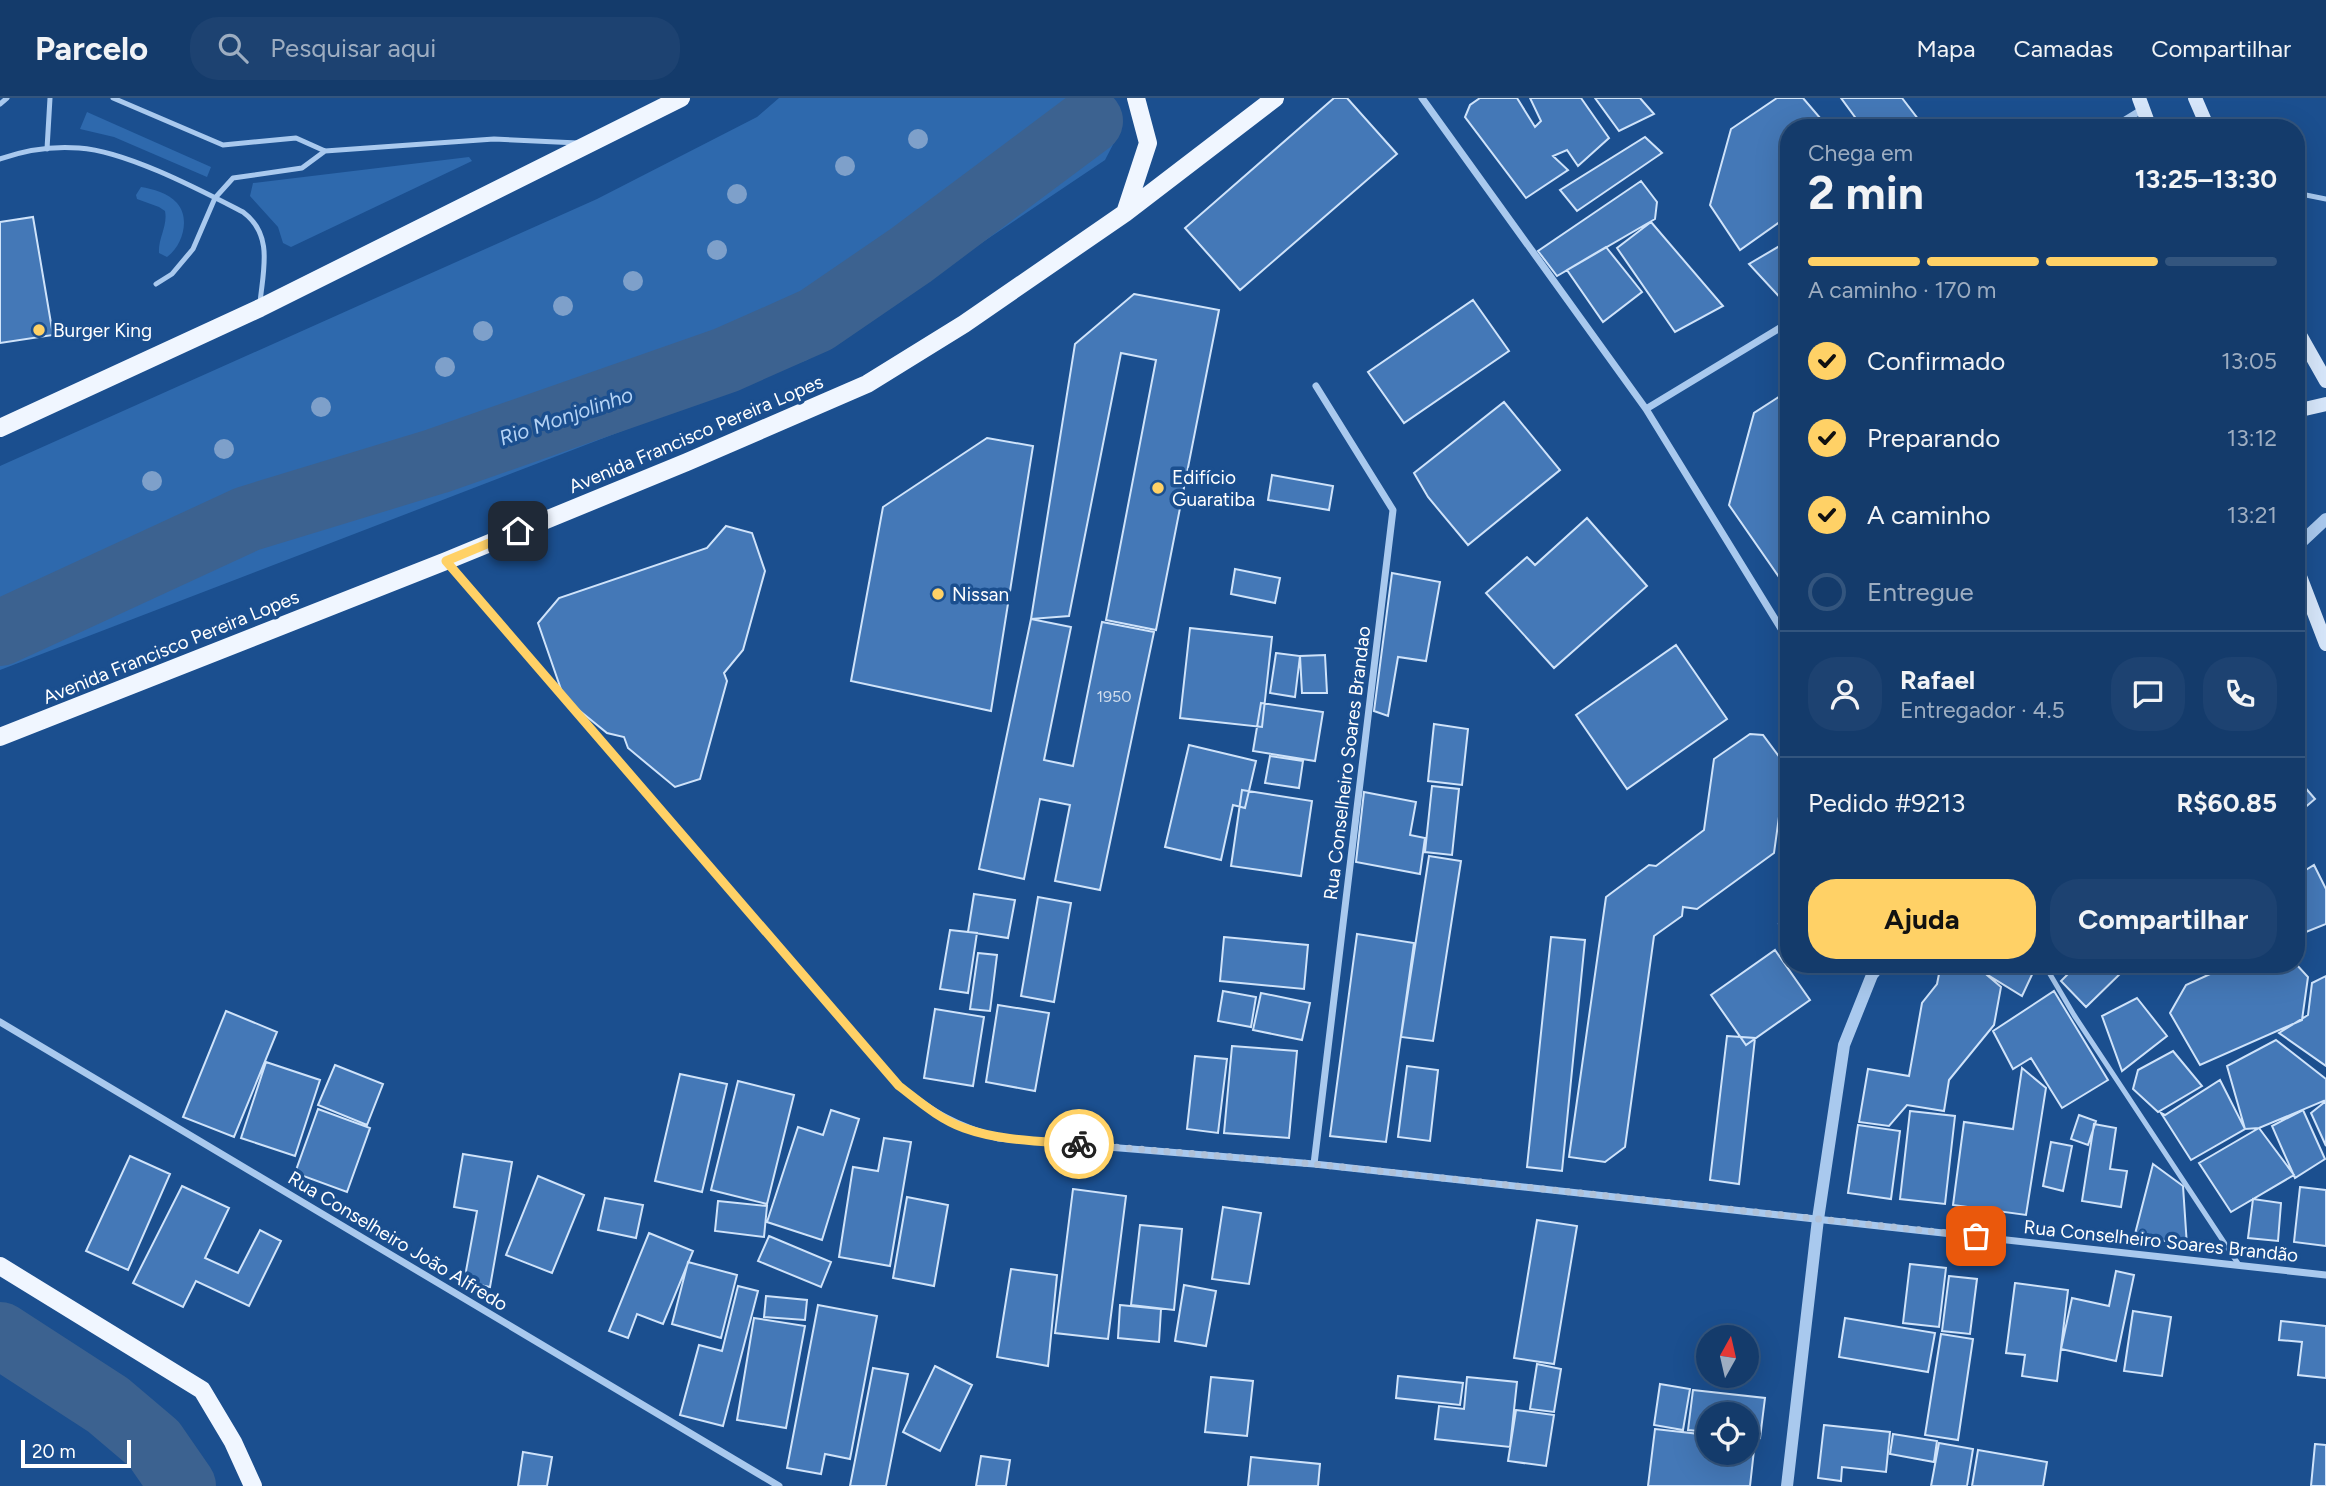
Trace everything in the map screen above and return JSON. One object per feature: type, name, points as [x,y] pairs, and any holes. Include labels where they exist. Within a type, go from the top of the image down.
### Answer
[{"type":"main road","points":[[0,428],[260,308],[681,98]]},
{"type":"main road","points":[[1125,213],[1148,143],[1136,98]]},
{"type":"main road","name":"Avenida Francisco Pereira Lopes","points":[[0,737],[446,561],[687,462],[867,384],[964,324],[1125,213],[1275,98]]},
{"type":"main road","points":[[2196,98],[2204,119]]},
{"type":"main road","points":[[2305,344],[2326,381]]},
{"type":"main road","points":[[2305,409],[2326,404]]},
{"type":"main road","points":[[2305,589],[2326,644]]},
{"type":"main road","points":[[0,1266],[202,1390],[233,1442],[253,1486]]},
{"type":"street","points":[[1422,98],[1646,409],[1780,627]]},
{"type":"street","points":[[2122,119],[2141,103]]},
{"type":"street","points":[[1646,409],[1780,328]]},
{"type":"street","name":"Rua Conselheiro Soares Brandao","points":[[1314,1164],[1393,510],[1316,386]]},
{"type":"street","points":[[2305,539],[2326,519]]},
{"type":"street","name":"Rua Conselheiro Soares Brandão","points":[[446,561],[899,1086],[932,1111],[962,1127],[998,1138],[1314,1164],[2326,1275]]},
{"type":"street","points":[[1787,1486],[1818,1219],[1844,1045],[1874,973]]},
{"type":"street","name":"Rua Conselheiro João Alfredo","points":[[0,1022],[779,1486]]},
{"type":"lane","points":[[0,104],[7,98]]},
{"type":"lane","points":[[47,149],[50,98]]},
{"type":"lane","points":[[113,98],[223,145],[296,138],[325,151],[494,139],[592,144]]},
{"type":"lane","points":[[0,159],[21,151],[47,149],[80,148],[114,155],[243,212],[256,221],[265,247],[260,308]]},
{"type":"lane","points":[[156,284],[172,274],[193,249],[215,198],[233,178],[302,168],[325,151]]},
{"type":"lane","points":[[2305,195],[2326,199]]},
{"type":"lane","points":[[2050,973],[2074,1015],[2239,1265]]},
{"type":"shaded area","points":[[779,98],[1088,98],[1118,135],[1105,160],[807,360],[0,670],[0,466],[597,199],[757,117]]},
{"type":"shaded area","points":[[87,112],[211,167],[207,177],[114,137],[80,129]]},
{"type":"shaded area","points":[[469,157],[472,161],[291,247],[283,243],[278,227],[250,196],[253,183]]},
{"type":"shaded area","points":[[141,187],[165,194],[181,209],[183,232],[177,246],[167,257],[159,253],[165,211],[137,199],[136,195]]},
{"type":"building","points":[[1334,98],[1347,98],[1397,154],[1240,290],[1185,228]]},
{"type":"building","points":[[1480,98],[1517,98],[1535,127],[1541,121],[1530,98],[1581,98],[1609,138],[1578,166],[1567,150],[1553,156],[1568,170],[1526,198],[1465,117],[1470,105]]},
{"type":"building","points":[[1595,98],[1640,98],[1654,114],[1619,131]]},
{"type":"building","points":[[1777,98],[1803,98],[1821,119],[1780,119],[1780,222],[1740,250],[1710,205],[1731,129]]},
{"type":"building","points":[[1841,98],[1902,98],[1918,119],[1856,119]]},
{"type":"building","points":[[1645,137],[1662,153],[1577,211],[1560,190]]},
{"type":"building","points":[[1641,181],[1657,202],[1655,219],[1557,276],[1538,251]]},
{"type":"building","points":[[33,217],[53,335],[0,343],[0,222]]},
{"type":"building","points":[[1651,222],[1723,306],[1675,332],[1617,248]]},
{"type":"building","points":[[1780,246],[1780,298],[1749,264]]},
{"type":"building","points":[[1606,247],[1642,292],[1603,322],[1567,270]]},
{"type":"building","name":"Edifício Guaratiba","points":[[1134,294],[1219,310],[1156,630],[1106,620],[1156,360],[1121,353],[1069,616],[1031,619],[1075,344]]},
{"type":"building","points":[[1473,300],[1509,351],[1404,423],[1368,372]]},
{"type":"building","points":[[1780,396],[1780,578],[1729,505],[1754,413]]},
{"type":"building","points":[[1504,402],[1560,470],[1468,545],[1428,497],[1414,473]]},
{"type":"building","name":"Nissan","points":[[987,438],[1033,446],[991,711],[851,681],[883,507]]},
{"type":"building","points":[[1272,475],[1333,486],[1329,510],[1268,500]]},
{"type":"building","points":[[1587,518],[1647,586],[1554,668],[1486,593],[1527,557],[1535,565]]},
{"type":"building","points":[[726,526],[752,533],[765,571],[743,650],[724,673],[727,681],[700,779],[675,787],[628,748],[624,737],[607,733],[564,698],[538,623],[559,598],[707,548]]},
{"type":"building","points":[[1235,569],[1280,578],[1275,603],[1231,594]]},
{"type":"building","points":[[1392,573],[1440,582],[1426,661],[1398,657],[1388,716],[1374,711]]},
{"type":"building","points":[[1031,619],[1071,627],[1044,760],[1073,766],[1102,622],[1154,632],[1100,890],[1055,881],[1070,805],[1040,799],[1024,879],[979,869]]},
{"type":"building","points":[[1190,628],[1272,637],[1262,727],[1180,718]]},
{"type":"building","points":[[1676,645],[1727,719],[1627,789],[1576,715]]},
{"type":"building","points":[[1276,653],[1300,656],[1295,697],[1270,693]]},
{"type":"building","points":[[1325,655],[1327,693],[1302,693],[1300,656]]},
{"type":"building","points":[[1261,703],[1323,712],[1315,761],[1253,751]]},
{"type":"building","points":[[1434,724],[1468,729],[1462,785],[1428,781]]},
{"type":"building","points":[[1750,734],[1763,735],[1780,758],[1780,810],[1774,853],[1697,909],[1683,907],[1682,916],[1654,936],[1625,1147],[1605,1162],[1569,1157],[1606,897],[1649,865],[1656,866],[1704,830],[1714,759]]},
{"type":"building","points":[[1189,745],[1256,761],[1245,808],[1233,805],[1221,860],[1165,847]]},
{"type":"building","points":[[1270,756],[1303,761],[1299,788],[1265,783]]},
{"type":"building","points":[[1432,786],[1459,789],[1452,855],[1425,852]]},
{"type":"building","points":[[2305,787],[2315,799],[2305,807]]},
{"type":"building","points":[[1242,790],[1312,801],[1301,876],[1231,866]]},
{"type":"building","points":[[1364,792],[1416,802],[1410,835],[1425,838],[1420,874],[1356,862]]},
{"type":"building","points":[[1429,856],[1461,861],[1433,1041],[1401,1037]]},
{"type":"building","points":[[2314,865],[2326,889],[2326,924],[2305,932],[2305,870]]},
{"type":"building","points":[[974,894],[1015,900],[1008,938],[968,932]]},
{"type":"building","points":[[1038,897],[1071,903],[1054,1002],[1021,996]]},
{"type":"building","points":[[950,930],[977,933],[968,993],[940,989]]},
{"type":"building","points":[[1357,934],[1414,943],[1386,1142],[1330,1136]]},
{"type":"building","points":[[1224,937],[1308,945],[1304,989],[1220,981]]},
{"type":"building","points":[[1551,937],[1585,940],[1562,1171],[1527,1167]]},
{"type":"building","points":[[1775,950],[1780,957],[1780,973],[1791,973],[1810,1000],[1746,1045],[1711,995]]},
{"type":"building","points":[[978,953],[997,955],[990,1011],[970,1009]]},
{"type":"building","points":[[1985,973],[2001,987],[1994,1025],[1949,1080],[1944,1111],[1907,1105],[1889,1126],[1859,1122],[1868,1069],[1909,1076],[1922,1003],[1937,984],[1939,974]]},
{"type":"building","points":[[1985,973],[2033,973],[2022,996]]},
{"type":"building","points":[[2069,973],[2121,973],[2086,1007],[2061,981]]},
{"type":"building","points":[[2212,973],[2304,973],[2308,977],[2302,1020],[2200,1065],[2170,1013],[2186,985]]},
{"type":"building","points":[[2326,976],[2326,1066],[2279,1033],[2308,1015],[2312,983]]},
{"type":"building","points":[[1223,991],[1256,997],[1251,1027],[1218,1021]]},
{"type":"building","points":[[2054,991],[2108,1080],[2062,1108],[2031,1058],[2013,1069],[1993,1031]]},
{"type":"building","points":[[1261,993],[1310,1003],[1302,1040],[1253,1030]]},
{"type":"building","points":[[2137,998],[2167,1036],[2122,1071],[2102,1016]]},
{"type":"building","points":[[998,1005],[1049,1013],[1035,1091],[986,1082]]},
{"type":"building","points":[[935,1009],[984,1017],[973,1086],[924,1078]]},
{"type":"building","points":[[226,1011],[277,1032],[234,1137],[183,1117]]},
{"type":"building","points":[[1727,1036],[1755,1038],[1739,1184],[1710,1180]]},
{"type":"building","points":[[2276,1040],[2326,1079],[2326,1100],[2259,1128],[2245,1129],[2227,1066]]},
{"type":"building","points":[[1232,1046],[1297,1051],[1289,1138],[1224,1133]]},
{"type":"building","points":[[2173,1051],[2202,1086],[2158,1112],[2133,1089],[2138,1070]]},
{"type":"building","points":[[1195,1056],[1227,1059],[1218,1133],[1187,1129]]},
{"type":"building","points":[[266,1062],[320,1080],[295,1156],[241,1138]]},
{"type":"building","points":[[335,1065],[383,1084],[367,1125],[318,1105]]},
{"type":"building","points":[[1407,1066],[1438,1070],[1430,1141],[1398,1137]]},
{"type":"building","points":[[2022,1068],[2046,1088],[2026,1215],[1953,1205],[1964,1122],[2013,1129]]},
{"type":"building","points":[[680,1074],[727,1084],[702,1192],[655,1181]]},
{"type":"building","points":[[2220,1080],[2245,1129],[2191,1160],[2161,1113],[2165,1115]]},
{"type":"building","points":[[738,1081],[794,1095],[767,1204],[711,1190]]},
{"type":"building","points":[[2326,1101],[2326,1146],[2311,1113]]},
{"type":"building","points":[[318,1109],[370,1128],[347,1192],[295,1173]]},
{"type":"building","points":[[831,1110],[859,1119],[822,1240],[767,1222],[798,1127],[823,1135]]},
{"type":"building","points":[[2303,1110],[2325,1159],[2295,1178],[2272,1126]]},
{"type":"building","points":[[1910,1111],[1955,1116],[1945,1204],[1900,1199]]},
{"type":"building","points":[[2079,1115],[2096,1121],[2088,1145],[2071,1139]]},
{"type":"building","points":[[2094,1124],[2116,1128],[2110,1169],[2127,1171],[2121,1207],[2082,1201]]},
{"type":"building","points":[[1858,1125],[1900,1131],[1891,1199],[1848,1193]]},
{"type":"building","points":[[2259,1128],[2294,1175],[2231,1212],[2199,1163]]},
{"type":"building","points":[[884,1138],[911,1142],[890,1266],[839,1257],[853,1167],[878,1171]]},
{"type":"building","points":[[2051,1142],[2072,1146],[2063,1191],[2043,1186]]},
{"type":"building","points":[[463,1154],[512,1162],[490,1287],[464,1282],[477,1211],[454,1207]]},
{"type":"building","points":[[130,1156],[170,1174],[128,1270],[86,1251]]},
{"type":"building","points":[[2153,1164],[2183,1186],[2187,1246],[2135,1234]]},
{"type":"building","points":[[538,1176],[584,1195],[552,1273],[506,1255]]},
{"type":"building","points":[[182,1186],[229,1208],[205,1258],[238,1273],[260,1230],[281,1241],[249,1306],[196,1281],[183,1307],[133,1283]]},
{"type":"building","points":[[2300,1187],[2326,1190],[2326,1246],[2294,1242]]},
{"type":"building","points":[[1073,1189],[1126,1196],[1108,1339],[1055,1333]]},
{"type":"building","points":[[907,1197],[948,1205],[934,1286],[893,1278]]},
{"type":"building","points":[[605,1198],[643,1205],[636,1238],[598,1230]]},
{"type":"building","points":[[2253,1199],[2281,1203],[2278,1241],[2248,1238]]},
{"type":"building","points":[[718,1201],[767,1206],[764,1237],[715,1231]]},
{"type":"building","points":[[1223,1207],[1261,1213],[1249,1284],[1212,1279]]},
{"type":"building","points":[[1537,1220],[1577,1226],[1554,1364],[1514,1358]]},
{"type":"building","points":[[1140,1225],[1182,1229],[1174,1310],[1131,1305]]},
{"type":"building","points":[[649,1233],[693,1251],[663,1324],[637,1314],[628,1338],[609,1331]]},
{"type":"building","points":[[769,1236],[831,1262],[821,1287],[758,1261]]},
{"type":"building","points":[[688,1262],[737,1275],[721,1338],[672,1324]]},
{"type":"building","points":[[1910,1264],[1946,1268],[1939,1327],[1903,1323]]},
{"type":"building","points":[[1011,1269],[1057,1275],[1048,1366],[997,1357]]},
{"type":"building","points":[[2116,1271],[2134,1275],[2116,1361],[2061,1349],[2072,1298],[2109,1306]]},
{"type":"building","points":[[1949,1276],[1977,1279],[1970,1334],[1942,1331]]},
{"type":"building","points":[[2015,1283],[2068,1290],[2057,1381],[2022,1376],[2025,1355],[2006,1353]]},
{"type":"building","points":[[1184,1285],[1216,1291],[1206,1346],[1175,1341]]},
{"type":"building","points":[[738,1286],[758,1291],[723,1426],[680,1415],[699,1345],[722,1351]]},
{"type":"building","points":[[766,1296],[807,1300],[805,1320],[764,1317]]},
{"type":"building","points":[[818,1305],[877,1316],[850,1459],[825,1454],[821,1474],[787,1468]]},
{"type":"building","points":[[1120,1305],[1161,1309],[1159,1342],[1118,1338]]},
{"type":"building","points":[[2133,1311],[2171,1317],[2162,1376],[2124,1371]]},
{"type":"building","points":[[754,1318],[805,1326],[786,1428],[737,1420]]},
{"type":"building","points":[[1845,1318],[1935,1333],[1928,1372],[1839,1357]]},
{"type":"building","points":[[2281,1321],[2326,1326],[2326,1378],[2298,1375],[2302,1342],[2279,1340]]},
{"type":"building","points":[[1941,1334],[1973,1339],[1958,1440],[1925,1435]]},
{"type":"building","points":[[1537,1364],[1561,1369],[1554,1412],[1530,1409]]},
{"type":"building","points":[[935,1366],[972,1385],[940,1451],[903,1432]]},
{"type":"building","points":[[873,1368],[908,1374],[886,1486],[850,1486]]},
{"type":"building","points":[[1398,1376],[1463,1383],[1460,1405],[1396,1398]]},
{"type":"building","points":[[1211,1377],[1253,1381],[1247,1436],[1205,1432]]},
{"type":"building","points":[[1467,1377],[1517,1382],[1510,1447],[1435,1439],[1439,1406],[1464,1409]]},
{"type":"building","points":[[1660,1384],[1690,1389],[1683,1430],[1654,1425]]},
{"type":"building","points":[[1693,1390],[1765,1398],[1760,1438],[1759,1402],[1696,1402],[1696,1431],[1688,1430]]},
{"type":"building","points":[[1516,1410],[1554,1415],[1546,1466],[1508,1461]]},
{"type":"building","points":[[1824,1425],[1890,1432],[1886,1472],[1842,1467],[1841,1481],[1818,1478]]},
{"type":"building","points":[[1655,1429],[1696,1434],[1696,1465],[1752,1465],[1750,1486],[1648,1486]]},
{"type":"building","points":[[1893,1434],[1937,1441],[1934,1462],[1890,1454]]},
{"type":"building","points":[[1939,1443],[1973,1449],[1967,1486],[1931,1486]]},
{"type":"building","points":[[2315,1444],[2326,1445],[2326,1486],[2311,1486]]},
{"type":"building","points":[[1978,1450],[2047,1462],[2043,1486],[1972,1486]]},
{"type":"building","points":[[523,1452],[552,1457],[547,1486],[518,1486]]},
{"type":"building","points":[[981,1456],[1010,1460],[1006,1486],[976,1486]]},
{"type":"building","points":[[1251,1457],[1320,1464],[1318,1486],[1248,1486]]},
{"type":"waterway","name":"Rio Monjolinho","points":[[0,633],[247,519],[437,461],[726,360],[816,320],[911,255],[1090,121]]},
{"type":"waterway","name":"Rio Monjolinho","points":[[0,1335],[108,1405],[154,1444],[183,1486]]},
{"type":"way so far","points":[[1079,1144],[1314,1164],[1976,1236]]},
{"type":"place","name":"Burger King","points":[[39,330]]},
{"type":"place","name":"Edifício Guaratiba","points":[[1158,488]]},
{"type":"place","name":"Nissan","points":[[938,594]]},
{"type":"route","points":[[518,531],[446,561],[899,1086],[932,1111],[962,1127],[998,1138],[1079,1144]]}]
